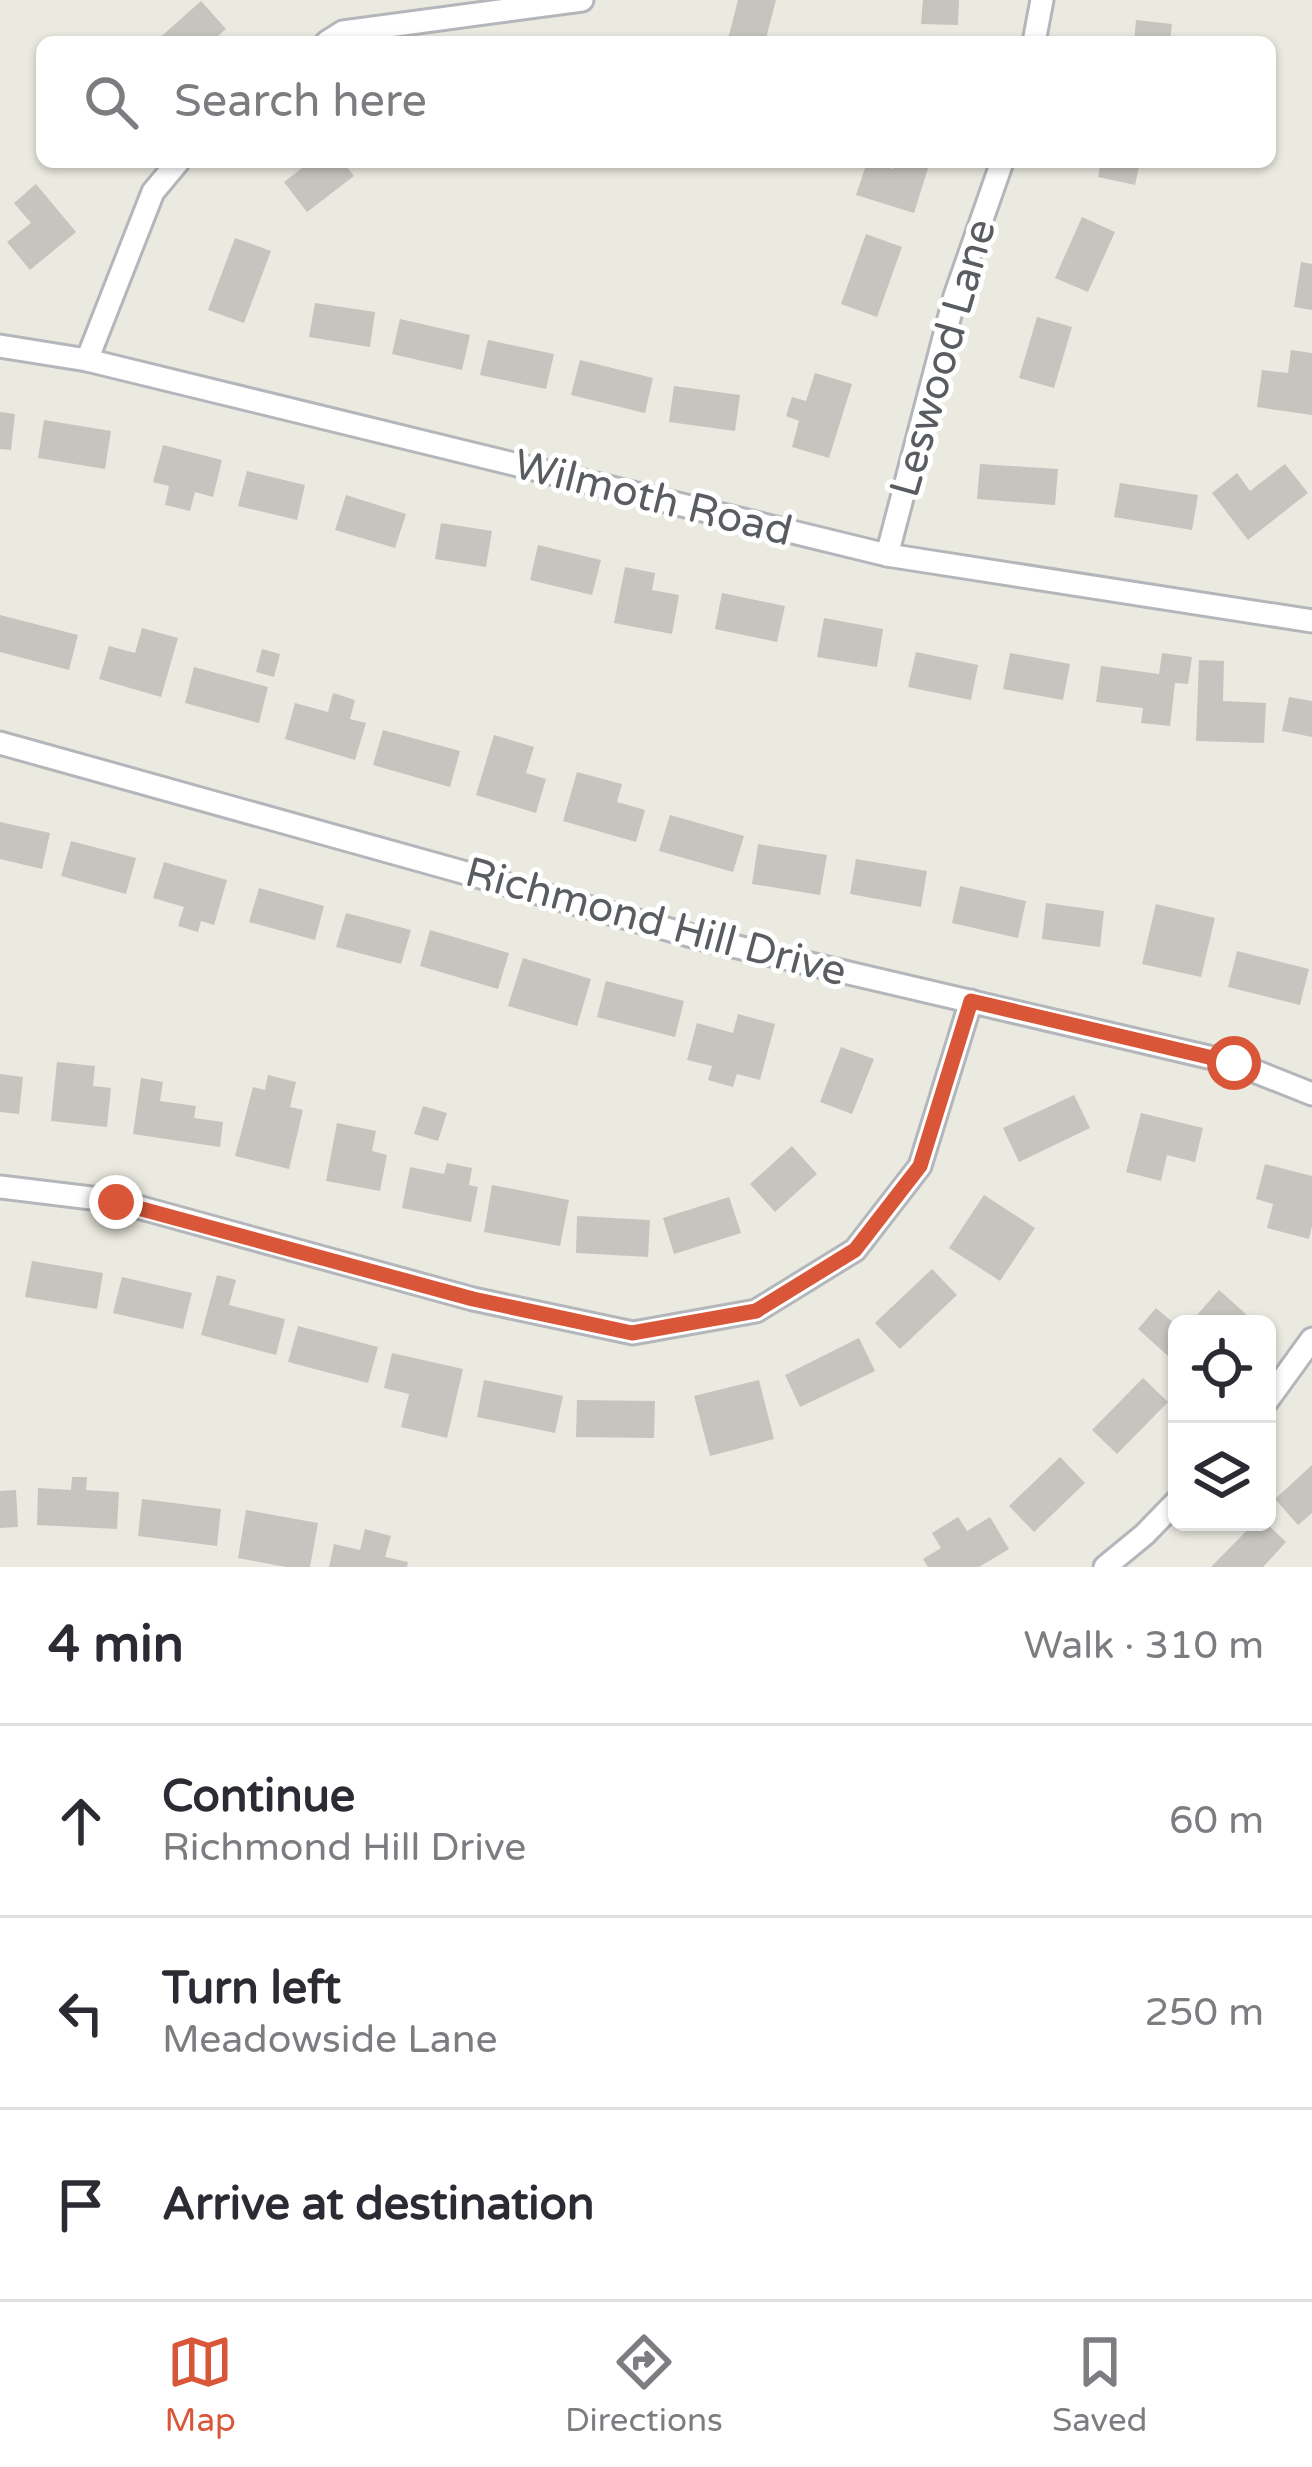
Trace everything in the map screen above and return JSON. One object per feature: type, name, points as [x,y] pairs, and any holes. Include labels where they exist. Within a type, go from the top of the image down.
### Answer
[{"type":"street","points":[[336,36],[583,0]]},
{"type":"street","points":[[1035,36],[1042,0]]},
{"type":"street","points":[[87,361],[153,192],[173,168]]},
{"type":"street","name":"Leswood Lane","points":[[887,555],[956,296],[1000,168]]},
{"type":"street","name":"Wilmoth Road","points":[[0,346],[87,361],[887,555],[1312,621]]},
{"type":"street","name":"Richmond Hill Drive","points":[[0,743],[698,938],[1234,1063],[1312,1094]]},
{"type":"street","points":[[0,1187],[116,1202],[473,1299],[632,1333],[756,1311],[855,1250],[920,1166],[971,1001]]},
{"type":"street","points":[[1276,1389],[1312,1339]]},
{"type":"street","points":[[1105,1567],[1168,1510]]},
{"type":"building","points":[[738,0],[776,0],[767,36],[729,36]]},
{"type":"building","points":[[923,0],[959,0],[958,25],[921,24]]},
{"type":"building","points":[[201,1],[226,29],[218,36],[162,36]]},
{"type":"building","points":[[1136,20],[1172,24],[1171,36],[1135,36]]},
{"type":"building","points":[[302,168],[348,168],[354,176],[307,212],[284,182]]},
{"type":"building","points":[[865,168],[928,168],[914,213],[856,195]]},
{"type":"building","points":[[1100,168],[1139,168],[1135,185],[1098,177]]},
{"type":"building","points":[[36,184],[76,232],[30,270],[7,242],[31,223],[14,203]]},
{"type":"building","points":[[1082,217],[1115,232],[1088,292],[1055,278]]},
{"type":"building","points":[[866,234],[902,247],[877,317],[841,304]]},
{"type":"building","points":[[235,238],[271,251],[244,323],[208,310]]},
{"type":"building","points":[[1301,262],[1312,264],[1312,310],[1294,307]]},
{"type":"building","points":[[315,303],[375,312],[370,347],[309,337]]},
{"type":"building","points":[[1037,317],[1072,327],[1054,388],[1019,378]]},
{"type":"building","points":[[400,319],[470,335],[462,370],[392,354]]},
{"type":"building","points":[[488,340],[554,354],[546,389],[480,375]]},
{"type":"building","points":[[1291,350],[1312,353],[1312,415],[1257,407],[1262,370],[1288,373]]},
{"type":"building","points":[[580,360],[653,378],[645,413],[571,395]]},
{"type":"building","points":[[815,373],[852,384],[829,458],[792,447],[799,421],[786,416],[792,397],[806,401]]},
{"type":"building","points":[[674,386],[740,395],[735,431],[669,422]]},
{"type":"building","points":[[0,412],[15,414],[11,450],[0,449]]},
{"type":"building","points":[[44,420],[111,431],[105,469],[38,458]]},
{"type":"building","points":[[163,445],[222,460],[213,497],[195,492],[190,511],[165,505],[169,486],[153,482]]},
{"type":"building","points":[[980,464],[1058,469],[1055,505],[977,499]]},
{"type":"building","points":[[1285,464],[1308,493],[1248,540],[1212,493],[1237,473],[1250,491]]},
{"type":"building","points":[[247,471],[305,485],[297,520],[238,506]]},
{"type":"building","points":[[1120,483],[1198,495],[1192,530],[1114,517]]},
{"type":"building","points":[[346,495],[406,514],[395,548],[335,530]]},
{"type":"building","points":[[441,523],[492,531],[486,567],[435,559]]},
{"type":"building","points":[[538,545],[601,560],[592,595],[530,580]]},
{"type":"building","points":[[625,567],[655,573],[652,590],[679,595],[672,634],[614,623]]},
{"type":"building","points":[[722,593],[785,606],[777,642],[715,629]]},
{"type":"building","points":[[0,615],[78,635],[69,670],[0,652]]},
{"type":"building","points":[[824,618],[883,629],[877,667],[817,657]]},
{"type":"building","points":[[142,628],[178,638],[161,697],[99,679],[109,646],[135,653]]},
{"type":"building","points":[[262,649],[280,654],[274,677],[256,672]]},
{"type":"building","points":[[916,652],[978,665],[971,700],[908,687]]},
{"type":"building","points":[[1010,653],[1070,664],[1063,700],[1003,689]]},
{"type":"building","points":[[1162,653],[1192,657],[1188,684],[1175,683],[1170,726],[1141,723],[1143,708],[1096,702],[1101,666],[1159,674]]},
{"type":"building","points":[[1199,660],[1224,661],[1223,701],[1266,703],[1264,743],[1196,741]]},
{"type":"building","points":[[194,667],[268,687],[259,723],[185,703]]},
{"type":"building","points":[[333,693],[355,700],[350,719],[366,723],[355,760],[285,739],[295,703],[328,712]]},
{"type":"building","points":[[1289,697],[1312,701],[1312,737],[1282,731]]},
{"type":"building","points":[[383,730],[460,751],[450,787],[373,765]]},
{"type":"building","points":[[494,735],[534,747],[526,773],[546,779],[536,813],[476,795]]},
{"type":"building","points":[[577,772],[622,784],[617,802],[645,810],[636,842],[563,821]]},
{"type":"building","points":[[670,815],[744,836],[733,872],[659,851]]},
{"type":"building","points":[[0,822],[50,833],[42,869],[0,859]]},
{"type":"building","points":[[71,841],[136,858],[126,894],[61,876]]},
{"type":"building","points":[[758,844],[827,855],[820,895],[752,884]]},
{"type":"building","points":[[856,859],[927,871],[921,907],[850,894]]},
{"type":"building","points":[[164,862],[227,880],[214,925],[201,921],[198,932],[178,926],[184,907],[153,898]]},
{"type":"building","points":[[960,886],[1026,901],[1018,938],[952,923]]},
{"type":"building","points":[[259,888],[324,906],[315,940],[249,922]]},
{"type":"building","points":[[1046,903],[1104,911],[1100,947],[1042,939]]},
{"type":"building","points":[[1156,904],[1215,918],[1201,977],[1142,964]]},
{"type":"building","points":[[346,913],[411,930],[401,964],[336,947]]},
{"type":"building","points":[[430,930],[509,953],[498,989],[420,966]]},
{"type":"building","points":[[1237,951],[1309,969],[1300,1005],[1228,987]]},
{"type":"building","points":[[523,958],[591,979],[577,1026],[508,1006]]},
{"type":"building","points":[[606,981],[684,1001],[675,1037],[597,1017]]},
{"type":"building","points":[[738,1014],[775,1024],[760,1080],[737,1074],[733,1087],[708,1080],[712,1066],[687,1060],[697,1023],[733,1033]]},
{"type":"building","points":[[841,1047],[874,1059],[852,1114],[820,1102]]},
{"type":"building","points":[[57,1062],[95,1066],[93,1086],[111,1088],[107,1127],[51,1121]]},
{"type":"building","points":[[0,1074],[23,1077],[19,1114],[0,1112]]},
{"type":"building","points":[[268,1075],[296,1082],[290,1107],[303,1110],[289,1169],[235,1156],[253,1087],[265,1090]]},
{"type":"building","points":[[141,1078],[163,1082],[160,1101],[196,1106],[194,1118],[223,1122],[220,1147],[133,1134]]},
{"type":"building","points":[[1074,1095],[1090,1128],[1019,1162],[1003,1128]]},
{"type":"building","points":[[423,1106],[447,1113],[438,1141],[414,1134]]},
{"type":"building","points":[[1141,1113],[1203,1128],[1195,1162],[1167,1155],[1161,1181],[1126,1172]]},
{"type":"building","points":[[337,1123],[376,1131],[372,1151],[387,1155],[380,1191],[326,1181]]},
{"type":"building","points":[[792,1146],[817,1174],[775,1212],[750,1184]]},
{"type":"building","points":[[447,1163],[472,1168],[469,1185],[478,1187],[471,1222],[402,1208],[410,1167],[444,1174]]},
{"type":"building","points":[[1265,1164],[1312,1176],[1309,1239],[1267,1228],[1273,1204],[1256,1199]]},
{"type":"building","points":[[492,1185],[569,1200],[560,1246],[484,1232]]},
{"type":"building","points":[[984,1195],[1035,1228],[1000,1281],[949,1248]]},
{"type":"building","points":[[729,1197],[741,1233],[674,1254],[663,1218]]},
{"type":"building","points":[[577,1216],[650,1220],[648,1257],[576,1253]]},
{"type":"building","points":[[32,1261],[103,1273],[97,1309],[25,1297]]},
{"type":"building","points":[[932,1269],[957,1295],[900,1349],[875,1323]]},
{"type":"building","points":[[217,1275],[236,1280],[229,1305],[285,1319],[276,1355],[201,1335]]},
{"type":"building","points":[[122,1277],[192,1293],[183,1329],[113,1313]]},
{"type":"building","points":[[1219,1290],[1246,1314],[1245,1315],[1197,1315]]},
{"type":"building","points":[[1156,1308],[1168,1318],[1168,1356],[1138,1329]]},
{"type":"building","points":[[298,1326],[378,1347],[368,1383],[288,1362]]},
{"type":"building","points":[[859,1338],[875,1371],[800,1407],[785,1375]]},
{"type":"building","points":[[392,1353],[463,1369],[447,1438],[401,1427],[409,1394],[384,1388]]},
{"type":"building","points":[[1143,1378],[1168,1402],[1117,1454],[1092,1430]]},
{"type":"building","points":[[484,1380],[563,1396],[555,1433],[477,1417]]},
{"type":"building","points":[[759,1380],[774,1439],[710,1456],[694,1396]]},
{"type":"building","points":[[577,1400],[655,1401],[654,1438],[576,1437]]},
{"type":"building","points":[[1060,1457],[1085,1483],[1034,1532],[1009,1506]]},
{"type":"building","points":[[1312,1465],[1312,1513],[1298,1525],[1276,1498]]},
{"type":"building","points":[[72,1477],[87,1477],[86,1490],[119,1492],[117,1529],[37,1525],[38,1488],[71,1490]]},
{"type":"building","points":[[16,1490],[18,1527],[0,1528],[0,1491]]},
{"type":"building","points":[[142,1499],[221,1509],[217,1546],[138,1536]]},
{"type":"building","points":[[246,1510],[318,1523],[310,1567],[238,1558]]},
{"type":"building","points":[[958,1517],[967,1531],[990,1517],[1009,1549],[979,1567],[928,1567],[923,1559],[941,1548],[932,1533]]},
{"type":"building","points":[[365,1529],[391,1536],[385,1557],[408,1562],[407,1567],[329,1567],[334,1544],[360,1550]]},
{"type":"building","points":[[1246,1531],[1274,1531],[1286,1542],[1263,1567],[1211,1567]]},
{"type":"route","points":[[116,1202],[473,1299],[632,1333],[756,1311],[855,1250],[920,1166],[971,1001],[1234,1063]]}]
